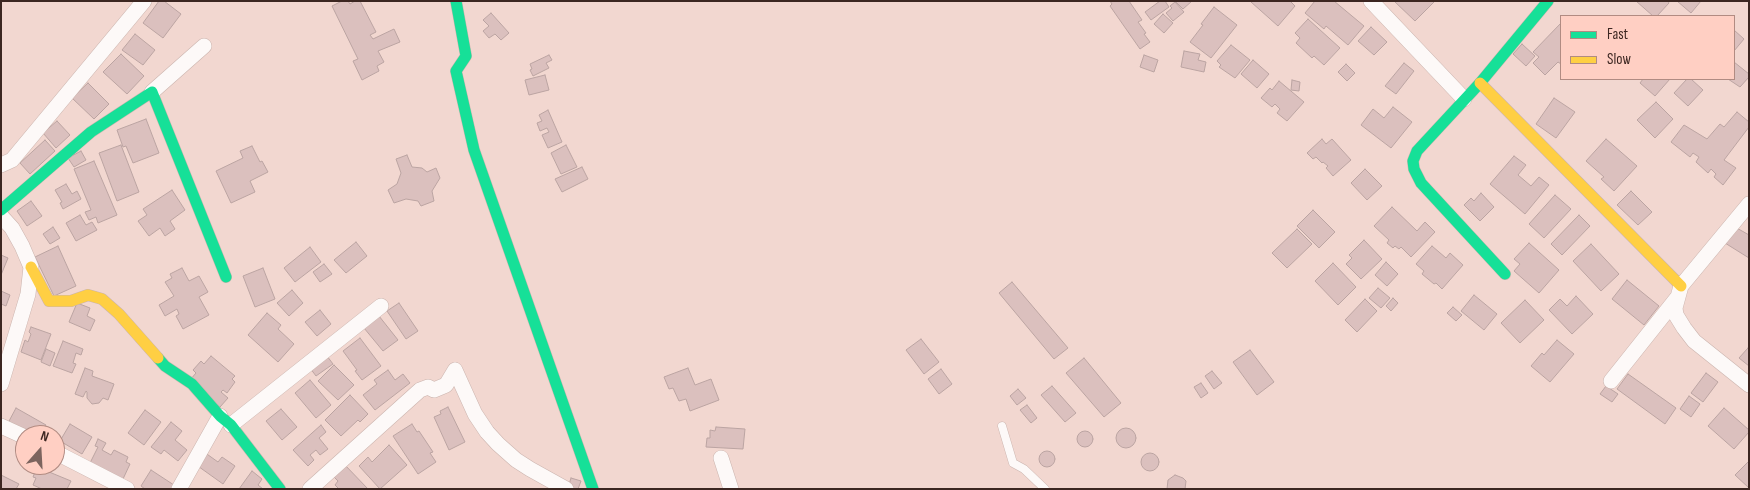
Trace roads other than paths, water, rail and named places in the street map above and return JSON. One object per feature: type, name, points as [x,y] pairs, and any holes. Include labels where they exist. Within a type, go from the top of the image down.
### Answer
[{"type":"street","points":[[1,165],[12,160],[144,1]]},
{"type":"street","points":[[456,1],[466,56],[456,71],[474,150],[593,489]]},
{"type":"street","points":[[1371,1],[1464,99]]},
{"type":"street","points":[[1505,274],[1421,183],[1414,169],[1413,161],[1417,151],[1480,83],[1548,1]]},
{"type":"street","points":[[1,210],[91,132],[152,92],[204,46]]},
{"type":"street","points":[[1480,83],[1679,292]]},
{"type":"street","points":[[152,92],[226,278]]},
{"type":"street","points":[[1611,381],[1749,204]]},
{"type":"street","points":[[1,216],[12,228],[49,301],[71,301],[88,296],[102,299],[119,314],[165,366],[192,384],[203,394],[280,489]]},
{"type":"street","points":[[1,384],[28,294],[31,267]]},
{"type":"street","points":[[1679,292],[1675,308],[1676,315],[1684,328],[1694,341],[1749,385]]},
{"type":"street","points":[[179,489],[225,421],[381,306]]},
{"type":"street","points":[[310,489],[420,390],[428,387],[434,390],[446,385],[455,370],[475,414],[498,444],[516,460],[566,489]]},
{"type":"street","points":[[1,426],[15,432]]},
{"type":"street","points":[[65,457],[127,489]]},
{"type":"street","points":[[721,458],[731,489]]},
{"type":"lane","points":[[1002,426],[1013,462],[1024,469],[1045,489]]}]
